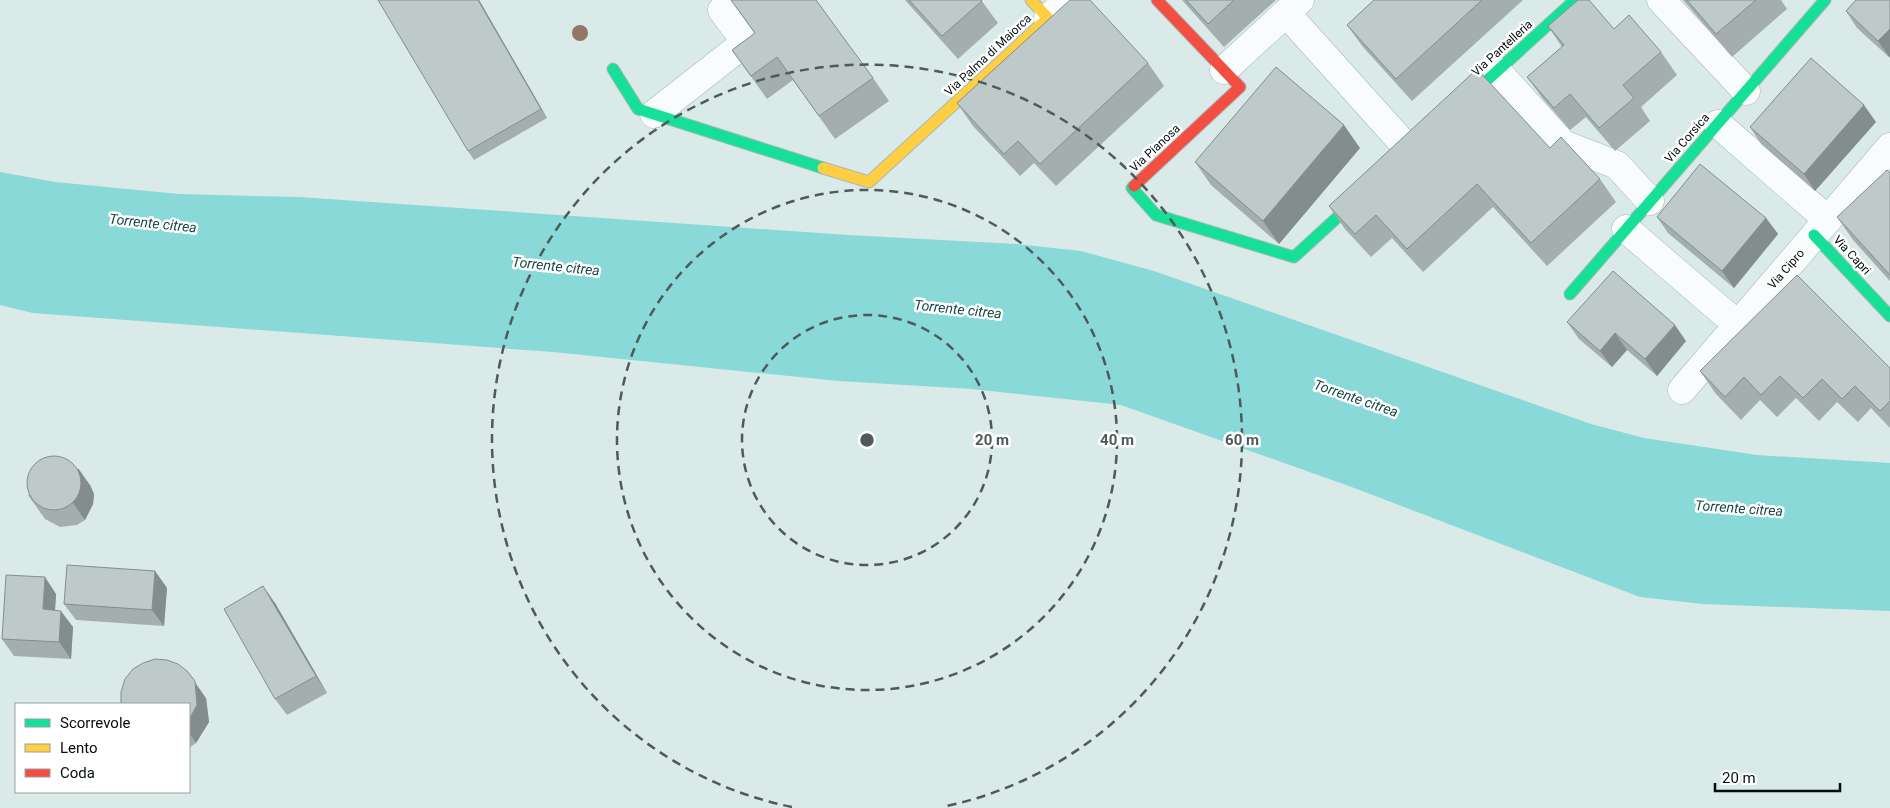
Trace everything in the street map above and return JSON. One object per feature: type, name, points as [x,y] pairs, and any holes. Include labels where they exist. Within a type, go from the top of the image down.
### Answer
[{"type":"street","points":[[613,69],[638,109],[654,114],[746,42],[722,10],[735,0]]},
{"type":"street","points":[[1040,9],[1068,0]]},
{"type":"street","name":"Via Pianosa","points":[[1157,0],[1240,88],[1132,188],[1156,215],[1294,257],[1374,184]]},
{"type":"street","name":"Via Pantelleria","points":[[1453,111],[1575,0]]},
{"type":"street","points":[[1661,0],[1746,91]]},
{"type":"street","name":"Via Corsica","points":[[1570,294],[1825,0]]},
{"type":"street","points":[[1224,70],[1293,7],[1410,151]]},
{"type":"street","name":"Via Palma di Maiorca","points":[[654,114],[869,182],[951,108],[1040,9]]},
{"type":"street","points":[[1497,71],[1563,144],[1617,166],[1650,201]]},
{"type":"street","points":[[1718,124],[1821,228]]},
{"type":"street","name":"Via Cipro","points":[[1682,390],[1890,148]]},
{"type":"street","name":"Via Capri","points":[[1821,228],[1890,316]]},
{"type":"street","points":[[1626,229],[1738,325]]},
{"type":"water","name":"Torrente citrea","points":[[0,172],[55,182],[179,194],[299,197],[848,235],[1016,244],[1081,251],[1154,271],[1591,424],[1644,438],[1757,455],[1890,463],[1890,611],[1703,604],[1640,597],[1349,486],[1121,405],[972,389],[839,381],[553,352],[33,313],[0,305]]},
{"type":"building","points":[[378,0],[478,0],[541,109],[468,151]]},
{"type":"building","points":[[731,0],[816,0],[873,78],[819,116],[777,57],[751,76],[732,50],[755,33]]},
{"type":"building","points":[[909,0],[981,0],[982,1],[942,36]]},
{"type":"building","points":[[1070,0],[1090,0],[1148,63],[1040,164],[1018,141],[1004,154],[957,103]]},
{"type":"building","points":[[1186,0],[1234,0],[1208,24]]},
{"type":"building","points":[[1374,0],[1482,0],[1396,79],[1347,25]]},
{"type":"building","points":[[1578,0],[1589,0],[1614,29],[1629,15],[1661,52],[1623,85],[1634,98],[1599,128],[1570,94],[1554,108],[1527,77],[1564,45],[1548,26]]},
{"type":"building","points":[[1687,0],[1756,0],[1716,34]]},
{"type":"building","points":[[1856,0],[1890,0],[1890,29],[1878,41],[1846,11]]},
{"type":"building","points":[[1811,58],[1864,105],[1804,174],[1750,127]]},
{"type":"building","points":[[1276,67],[1344,125],[1263,221],[1195,162]]},
{"type":"building","points":[[1477,69],[1550,148],[1561,137],[1600,179],[1531,243],[1477,184],[1407,249],[1376,215],[1355,234],[1329,206]]},
{"type":"building","points":[[1700,164],[1766,218],[1722,271],[1657,217]]},
{"type":"building","points":[[1887,170],[1890,173],[1890,275],[1837,217]]},
{"type":"building","points":[[1613,271],[1675,325],[1645,359],[1615,333],[1600,351],[1567,322]]},
{"type":"building","points":[[1797,275],[1890,368],[1890,401],[1880,411],[1855,386],[1842,399],[1822,379],[1803,398],[1780,376],[1761,395],[1744,377],[1725,397],[1700,371]]},
{"type":"building","points":[[49,456],[59,456],[69,460],[77,468],[81,483],[77,498],[69,506],[59,510],[49,510],[39,506],[31,498],[27,488],[27,478],[31,468],[39,460]]},
{"type":"building","points":[[67,565],[155,571],[152,610],[64,604]]},
{"type":"building","points":[[6,575],[45,577],[43,609],[61,611],[59,642],[2,639]]},
{"type":"building","points":[[263,586],[316,676],[275,699],[224,609]]},
{"type":"building","points":[[155,659],[167,660],[178,664],[187,671],[195,681],[197,705],[190,718],[190,703],[121,703],[121,692],[125,679],[133,669]]},
{"type":"traffic: fast","points":[[1460,105],[1575,0]]},
{"type":"traffic: fast","points":[[1570,294],[1825,0]]},
{"type":"traffic: fast","points":[[613,69],[638,109],[823,168]]},
{"type":"traffic: fast","points":[[1134,186],[1132,188],[1156,215],[1294,257],[1365,192]]},
{"type":"traffic: fast","points":[[1814,235],[1890,316]]},
{"type":"traffic: slow","points":[[823,168],[869,182],[1048,18],[1031,0]]},
{"type":"traffic: jam","points":[[1134,186],[1240,87],[1157,0]]}]
